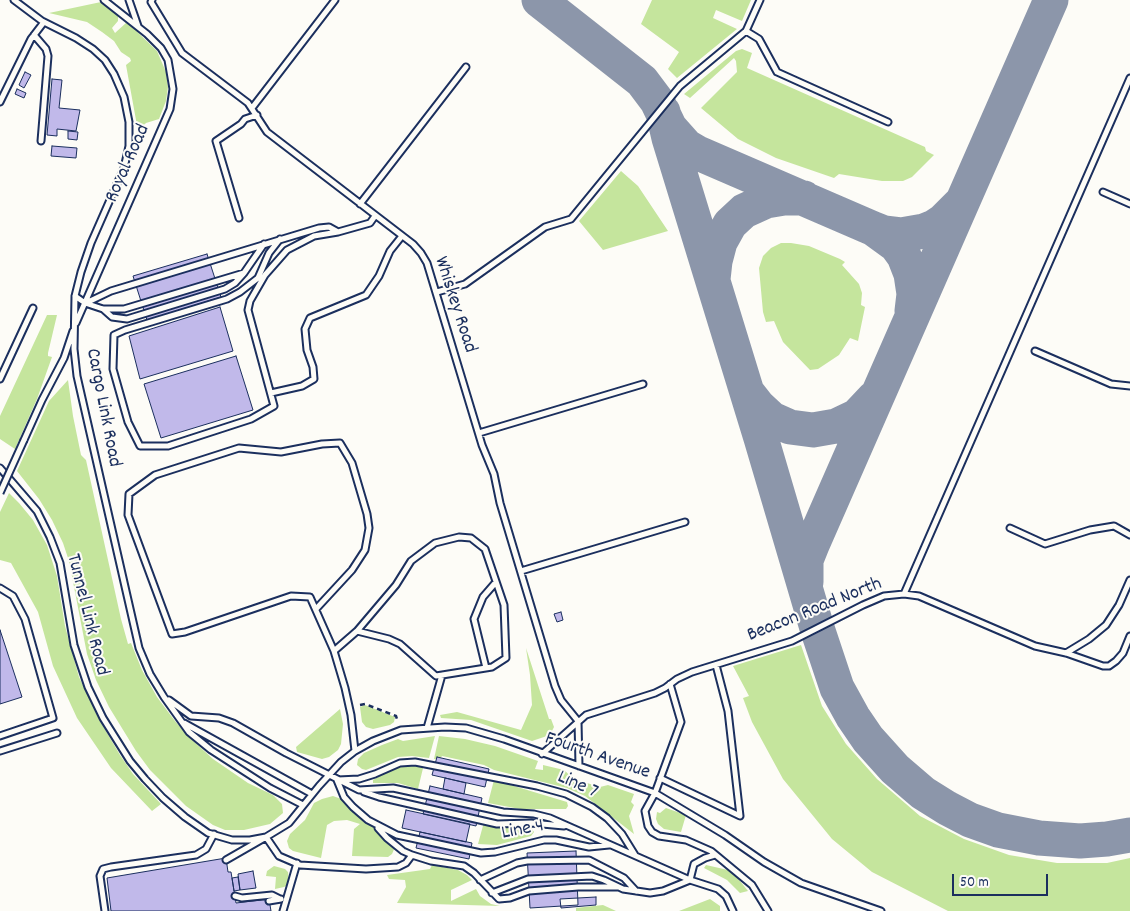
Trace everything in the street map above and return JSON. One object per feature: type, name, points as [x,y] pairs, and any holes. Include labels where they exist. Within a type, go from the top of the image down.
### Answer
[{"type":"lane","name":"Cargo Link Road","points":[[14,0],[44,22],[93,49],[105,60],[114,74],[124,97],[129,122],[129,146],[124,168],[91,243],[75,296],[74,349],[77,376],[139,648],[150,674],[189,732],[211,750],[270,788],[304,805]]},
{"type":"lane","name":"Royal Road","points":[[0,493],[42,400],[64,358],[74,326],[170,109],[173,89],[168,60],[161,48],[138,26],[104,0]]},
{"type":"lane","points":[[129,0],[138,26]]},
{"type":"lane","name":"Whiskey Road","points":[[152,0],[151,2],[182,54],[252,108],[267,132],[422,253],[437,292],[479,433],[494,474],[500,503],[558,694],[578,721]]},
{"type":"lane","points":[[252,108],[335,0]]},
{"type":"lane","points":[[437,292],[465,284],[545,227],[571,219],[680,86],[746,32],[760,0]]},
{"type":"lane","points":[[0,102],[34,35],[44,22]]},
{"type":"lane","points":[[746,32],[758,40],[777,72],[888,122]]},
{"type":"lane","points":[[34,35],[46,49],[48,56],[41,141]]},
{"type":"lane","points":[[360,204],[466,67]]},
{"type":"lane","points":[[904,594],[1130,78]]},
{"type":"lane","points":[[239,218],[216,141],[245,120],[257,115]]},
{"type":"lane","points":[[1103,192],[1130,204]]},
{"type":"lane","points":[[280,239],[269,253],[258,278],[240,292],[227,299],[114,335],[113,369],[128,422],[140,446],[168,446],[251,419],[274,406],[248,310],[250,301],[265,275],[287,250],[314,236],[338,232],[370,222],[375,216]]},
{"type":"lane","points":[[85,303],[111,290],[319,228],[329,227],[338,232]]},
{"type":"lane","points":[[271,393],[302,386],[314,379],[305,329],[310,318],[366,295],[379,276],[390,251],[402,236]]},
{"type":"lane","points":[[103,309],[112,317],[127,319],[225,290],[244,273],[264,244]]},
{"type":"lane","points":[[75,296],[85,303],[103,309],[124,309],[244,273]]},
{"type":"lane","points":[[0,379],[33,308]]},
{"type":"lane","points":[[1035,351],[1111,384],[1130,386]]},
{"type":"lane","points":[[479,433],[643,384]]},
{"type":"lane","points":[[316,609],[352,570],[366,550],[369,528],[367,514],[352,463],[340,443],[322,444],[280,452],[239,448],[155,475],[129,494],[128,515],[172,634],[185,632],[291,596],[310,597],[334,651],[345,688],[351,715],[355,751]]},
{"type":"lane","name":"Tunnel Link Road","points":[[0,468],[37,511],[50,537],[60,563],[74,645],[88,687],[103,718],[130,761],[157,792],[186,817],[208,832],[232,840],[250,840],[266,837],[289,823],[304,805]]},
{"type":"lane","points":[[520,571],[685,522]]},
{"type":"lane","points":[[1010,528],[1045,544],[1090,530],[1114,526],[1130,535]]},
{"type":"lane","points":[[334,651],[357,631],[396,585],[411,561],[435,543],[459,536],[471,538],[485,549],[504,605],[506,658],[492,667],[436,676],[400,644],[389,639],[357,631]]},
{"type":"lane","points":[[1066,653],[1089,639],[1106,625],[1119,605],[1130,580]]},
{"type":"lane","points":[[486,668],[474,619],[483,597],[496,582]]},
{"type":"lane","points":[[0,588],[13,596],[25,619],[53,718],[0,736]]},
{"type":"lane","name":"Beacon Road North","points":[[542,754],[578,721],[594,711],[655,693],[684,675],[792,641],[884,596],[904,594],[919,596],[1035,646],[1066,653],[1103,666],[1109,666],[1116,662],[1123,653],[1130,636]]},
{"type":"lane","points":[[660,778],[740,816],[728,711],[716,664]]},
{"type":"lane","points":[[427,728],[442,676]]},
{"type":"lane","points":[[670,684],[681,722],[655,792],[645,811],[645,819],[652,832],[659,836],[686,840],[715,854],[752,885],[768,911]]},
{"type":"lane","points":[[164,697],[192,716],[219,718],[233,723],[338,780],[379,797],[497,824],[530,823],[570,827]]},
{"type":"lane","points":[[578,721],[579,766]]},
{"type":"lane","points":[[182,722],[312,794]]},
{"type":"lane","name":"Fourth Avenue","points":[[304,805],[330,774],[355,751],[373,741],[401,730],[466,728],[655,792],[726,835],[764,862],[801,883],[882,911]]},
{"type":"lane","points":[[0,752],[57,733]]},
{"type":"lane","name":"Line 7","points":[[338,780],[359,778],[400,764],[415,762],[537,786],[566,794],[592,807],[607,818],[622,834],[636,856]]},
{"type":"lane","points":[[338,780],[344,796],[353,807],[403,851],[431,861],[464,866],[474,873],[499,899],[510,898],[529,890],[578,887],[617,887],[650,893],[663,891],[690,880]]},
{"type":"lane","points":[[359,790],[393,788],[503,812],[534,814],[550,818],[690,880],[718,889],[726,896],[733,911]]},
{"type":"lane","name":"Line 4","points":[[374,824],[397,835],[481,854],[550,840],[589,847],[612,845]]},
{"type":"lane","points":[[106,910],[105,881],[100,876],[103,869],[196,855],[206,849],[214,834]]},
{"type":"lane","points":[[226,860],[266,837],[279,856],[297,863],[366,869],[398,867],[406,863],[412,855]]},
{"type":"lane","points":[[690,880],[694,864],[715,854]]},
{"type":"lane","points":[[480,880],[517,864],[577,859],[597,863],[624,878],[636,891]]},
{"type":"lane","points":[[282,911],[297,863]]},
{"type":"lane","points":[[492,893],[528,879],[592,876],[617,887]]},
{"type":"lane","points":[[235,896],[242,898],[272,895],[280,899]]},
{"type":"lane","points":[[269,901],[287,897]]},
{"type":"path","points":[[360,705],[365,704],[396,716],[398,722]]},
{"type":"green space","points":[[652,0],[751,0],[742,21],[716,10],[713,18],[737,29],[677,78],[668,69],[679,52],[641,24]]},
{"type":"green space","points":[[101,2],[118,14],[118,21],[112,28],[115,33],[127,22],[157,51],[166,72],[168,87],[166,101],[159,119],[146,123],[138,131],[126,65],[131,61],[130,58],[121,52],[114,41],[87,22],[49,13]]},
{"type":"green space","points":[[742,49],[752,53],[747,68],[925,147],[926,151],[934,155],[912,177],[903,181],[882,181],[839,174],[834,178],[776,158],[738,139],[701,108],[737,72],[734,58],[690,98],[684,94],[736,51]]},
{"type":"green space","points":[[621,171],[638,186],[668,231],[603,250],[579,221]]},
{"type":"green space","points":[[781,243],[809,246],[845,262],[842,265],[859,284],[862,293],[861,305],[865,307],[858,341],[850,338],[839,355],[818,369],[810,370],[783,342],[774,321],[766,322],[763,312],[759,268],[763,256],[771,248]]},
{"type":"green space","points":[[47,315],[57,315],[48,353],[48,356],[52,357],[37,399],[15,449],[0,439],[0,416]]},
{"type":"green space","points":[[68,380],[81,455],[86,460],[128,644],[131,643],[142,670],[157,697],[190,738],[213,759],[248,783],[273,795],[282,804],[283,813],[270,824],[244,830],[225,830],[213,825],[186,806],[150,770],[136,751],[109,707],[96,680],[87,654],[69,561],[63,543],[39,499],[17,471],[49,401]]},
{"type":"green space","points":[[9,493],[33,520],[47,545],[57,576],[65,626],[79,677],[100,721],[120,755],[133,774],[161,804],[152,811],[111,768],[77,718],[53,666],[38,612],[11,563],[0,560],[0,512]]},
{"type":"green space","points":[[801,645],[822,706],[846,744],[877,779],[920,816],[964,839],[1009,855],[1057,863],[1107,863],[1130,858],[1130,911],[948,911],[872,872],[832,839],[783,779],[752,722],[743,698],[749,696],[733,666]]},
{"type":"green space","points":[[526,648],[549,719],[551,719],[554,727],[550,735],[532,741],[471,720],[441,718],[440,715],[457,712],[521,730],[532,705]]},
{"type":"green space","points":[[365,705],[395,717],[394,722],[390,725],[373,729],[366,727],[362,722],[360,707]]},
{"type":"green space","points":[[340,709],[343,724],[341,744],[338,750],[329,757],[322,759],[297,752],[296,747]]},
{"type":"green space","points":[[435,736],[429,758],[398,757],[366,770],[357,765],[358,759],[364,753],[398,739],[403,741]]},
{"type":"green space","points":[[439,736],[465,739],[495,746],[538,761],[535,769],[543,770],[543,765],[564,770],[574,779],[600,787],[608,785],[634,794],[631,802],[634,805],[629,816],[634,834],[585,796],[567,788],[494,770],[484,765],[442,756],[440,759],[434,759]]},
{"type":"green space","points":[[407,764],[424,764],[418,789],[398,783],[373,783],[373,780],[396,767]]},
{"type":"green space","points":[[494,780],[567,802],[568,806],[566,809],[520,809],[488,803]]},
{"type":"green space","points":[[333,796],[344,800],[395,847],[392,854],[388,857],[352,856],[354,829],[360,824],[347,820],[334,821],[327,825],[321,858],[293,851],[289,848],[287,841],[290,834],[305,820],[314,803]]},
{"type":"green space","points":[[666,808],[686,815],[681,832],[664,829],[658,824],[656,819],[657,812],[660,813]]},
{"type":"green space","points":[[484,822],[531,828],[534,832],[531,836],[497,845],[478,844]]},
{"type":"green space","points":[[432,865],[458,870],[472,880],[451,890],[451,901],[476,889],[480,896],[491,904],[500,906],[397,903],[406,887],[405,880],[389,879],[387,875],[430,869]]},
{"type":"green space","points":[[706,865],[728,870],[736,876],[748,891],[740,893],[727,880],[704,868]]},
{"type":"green space","points":[[274,866],[285,869],[288,872],[288,885],[275,889],[276,877],[266,876],[267,871]]},
{"type":"green space","points":[[710,899],[720,906],[720,911],[679,911]]},
{"type":"green space","points":[[603,905],[616,911],[576,911],[576,908]]},
{"type":"building","points":[[25,72],[31,75],[24,88],[19,85]]},
{"type":"building","points":[[52,79],[62,80],[59,108],[80,110],[76,131],[57,129],[57,136],[47,135]]},
{"type":"building","points":[[17,89],[26,93],[24,98],[15,94]]},
{"type":"building","points":[[68,131],[78,132],[77,140],[68,139]]},
{"type":"building","points":[[52,146],[77,148],[76,158],[51,156]]},
{"type":"building","points":[[207,254],[221,297],[147,320],[133,276]]},
{"type":"building","points":[[220,307],[233,351],[140,379],[129,336]]},
{"type":"building","points":[[236,356],[253,410],[161,438],[144,384]]},
{"type":"building","points":[[561,612],[563,620],[557,622],[554,614]]},
{"type":"building","points":[[0,630],[22,697],[0,704]]},
{"type":"building","points":[[437,757],[489,769],[485,787],[432,775]]},
{"type":"building","points":[[445,778],[466,783],[464,794],[443,789]]},
{"type":"building","points":[[430,786],[482,798],[476,826],[423,814]]},
{"type":"building","points":[[406,810],[470,824],[466,842],[402,828]]},
{"type":"building","points":[[420,832],[472,843],[469,859],[416,848]]},
{"type":"building","points":[[576,851],[578,905],[530,908],[527,853]]},
{"type":"building","points":[[226,858],[228,872],[231,872],[236,903],[269,899],[271,911],[111,911],[107,878]]},
{"type":"building","points":[[253,871],[256,888],[240,890],[238,874]]},
{"type":"building","points":[[238,877],[240,890],[234,891],[232,878]]},
{"type":"building","points":[[596,897],[596,905],[561,908],[560,899]]},
{"type":"taxiway","points":[[539,0],[642,81],[657,101],[670,128],[686,146],[698,153],[874,229]]},
{"type":"taxiway","points":[[806,582],[806,560],[812,545],[1051,0]]},
{"type":"taxiway","points":[[663,112],[669,138],[817,628],[837,688],[853,717],[868,739],[895,769],[923,793],[970,820],[998,830],[1039,838],[1080,841],[1130,835]]},
{"type":"taxiway","points":[[713,279],[720,242],[730,224],[744,211],[766,201],[784,198],[804,198]]},
{"type":"taxiway","points":[[912,311],[914,294],[911,274],[904,256],[896,245],[874,229],[884,233],[901,235],[924,231],[943,221],[960,204]]},
{"type":"taxiway","points":[[747,392],[772,419],[790,427],[813,430],[836,426],[857,416],[874,398]]}]
